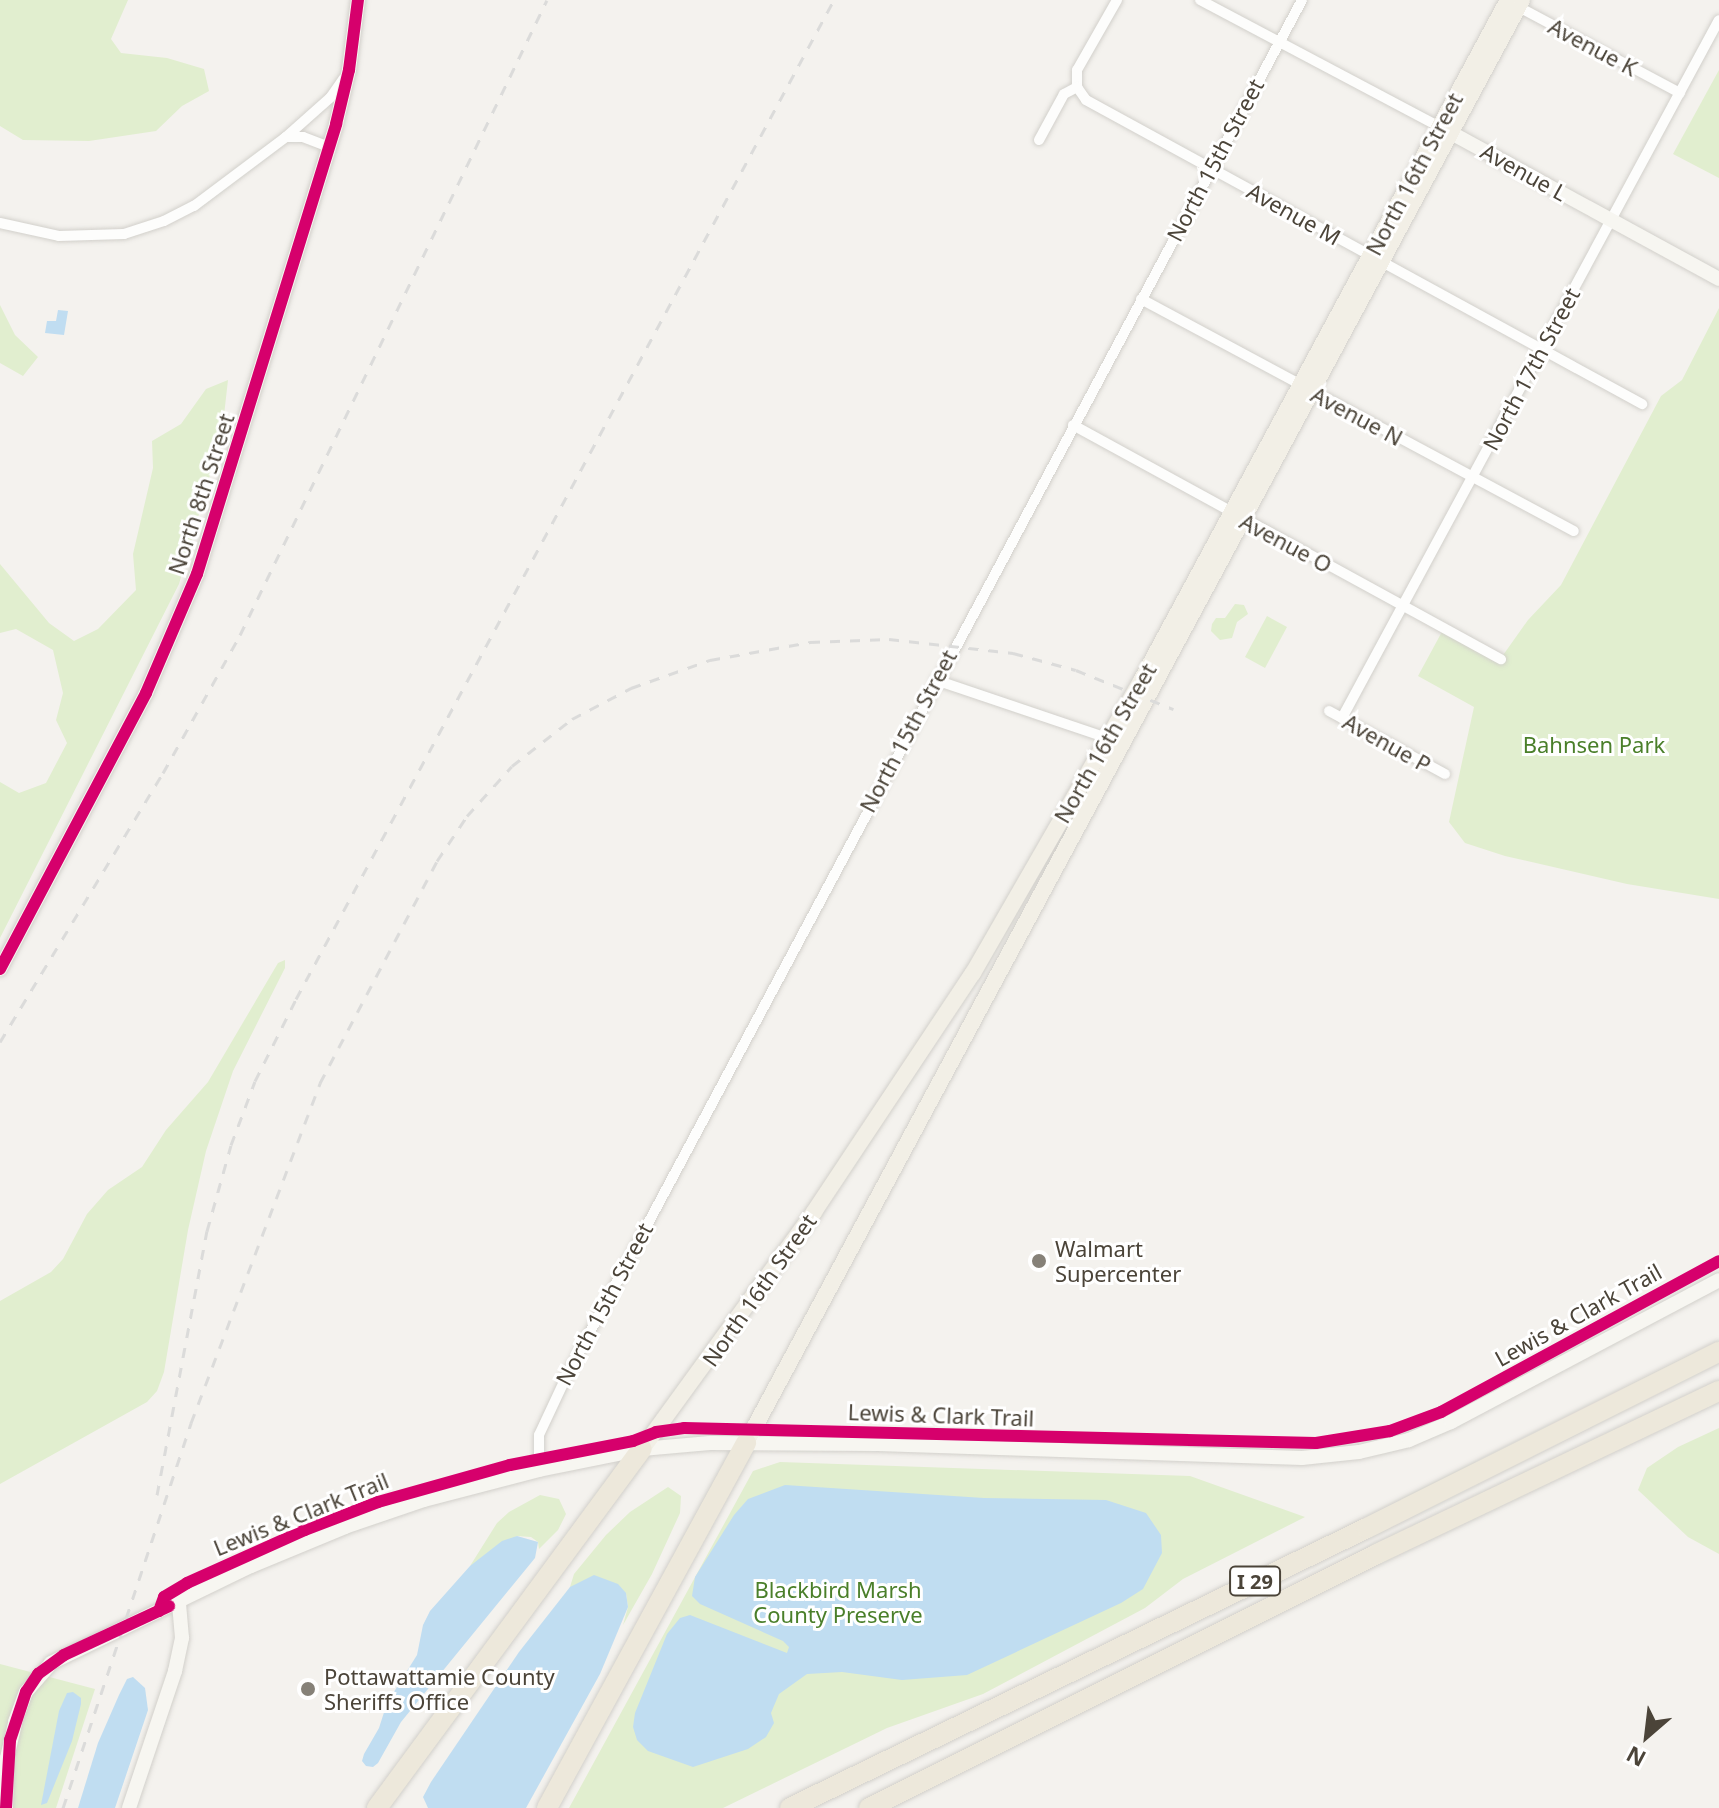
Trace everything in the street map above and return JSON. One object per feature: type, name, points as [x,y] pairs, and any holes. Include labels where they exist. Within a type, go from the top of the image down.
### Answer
[{"type":"highway","name":"I 29","points":[[790,1808],[1367,1528],[1719,1352]]},
{"type":"highway","name":"I 29","points":[[869,1808],[1377,1554],[1719,1391]]},
{"type":"highway","points":[[547,1808],[746,1443]]},
{"type":"highway","points":[[377,1808],[642,1449]]},
{"type":"main road","name":"North 16th Street","points":[[746,1443],[1513,1]]},
{"type":"main road","name":"North 16th Street","points":[[642,1449],[714,1355],[947,1014],[1237,516]]},
{"type":"street","name":"North 8th Street","points":[[0,969],[146,693],[197,574],[329,147],[349,70],[358,0]]},
{"type":"street","points":[[1039,140],[1064,94],[1077,87],[1077,70],[1117,0]]},
{"type":"street","name":"Avenue L","points":[[1200,0],[1719,279]]},
{"type":"street","name":"North 15th Street","points":[[539,1470],[537,1443],[548,1410],[1302,0]]},
{"type":"street","name":"Avenue K","points":[[1513,1],[1680,93]]},
{"type":"street","name":"North 17th Street","points":[[1342,718],[1719,20]]},
{"type":"street","points":[[0,223],[39,234],[80,237],[124,234],[147,228],[208,197],[286,137],[330,98],[349,70]]},
{"type":"street","name":"Avenue M","points":[[1077,87],[1086,100],[1642,404]]},
{"type":"street","points":[[286,137],[303,137],[329,147]]},
{"type":"street","name":"Avenue N","points":[[1141,299],[1574,531]]},
{"type":"street","name":"Avenue O","points":[[1073,425],[1501,659]]},
{"type":"street","points":[[936,680],[1107,738]]},
{"type":"street","name":"Avenue P","points":[[1329,711],[1445,774]]},
{"type":"street","points":[[6,1808],[7,1758],[13,1731],[26,1692],[38,1674],[64,1655],[251,1566],[345,1527],[424,1500],[539,1470],[642,1449],[746,1443],[1302,1458],[1359,1452],[1409,1440],[1451,1422],[1719,1280]]},
{"type":"street","points":[[129,1808],[175,1671],[182,1638],[179,1601]]},
{"type":"green space","points":[[0,0],[128,0],[111,39],[121,53],[167,58],[204,69],[209,91],[182,106],[156,131],[89,141],[23,140],[0,126]]},
{"type":"green space","points":[[1719,70],[1719,178],[1673,154]]},
{"type":"green space","points":[[0,305],[15,335],[38,357],[23,376],[0,363]]},
{"type":"green space","name":"Bahnsen Park","points":[[1719,308],[1719,899],[1627,884],[1505,856],[1465,843],[1449,822],[1474,707],[1418,676],[1444,628],[1501,658],[1528,620],[1561,585],[1661,396],[1682,380]]},
{"type":"green space","points":[[228,380],[222,433],[179,584],[0,938],[0,782],[19,793],[46,783],[67,743],[56,720],[63,693],[53,650],[16,629],[0,633],[0,564],[49,623],[74,641],[98,629],[136,590],[133,554],[153,468],[152,441],[181,424],[206,389]]},
{"type":"green space","points":[[1235,604],[1244,605],[1248,614],[1237,622],[1232,638],[1220,640],[1211,631],[1212,624],[1216,618],[1225,618]]},
{"type":"green space","points":[[1267,616],[1287,627],[1265,668],[1245,657]]},
{"type":"green space","points":[[285,960],[285,968],[233,1071],[206,1151],[188,1230],[164,1372],[157,1391],[147,1402],[0,1484],[0,1301],[51,1272],[63,1259],[87,1214],[108,1190],[142,1167],[166,1130],[208,1082],[278,963]]},
{"type":"green space","points":[[1719,1428],[1719,1554],[1688,1537],[1638,1490],[1647,1468],[1678,1447]]},
{"type":"green space","name":"Blackbird Marsh County Preserve","points":[[780,1462],[1190,1476],[1305,1517],[1183,1579],[1145,1608],[983,1694],[887,1728],[723,1808],[569,1808],[753,1471]]},
{"type":"green space","points":[[668,1487],[681,1496],[680,1513],[652,1574],[623,1625],[628,1607],[626,1593],[570,1587],[574,1574],[630,1512]]},
{"type":"green space","points":[[540,1495],[559,1499],[566,1514],[558,1530],[539,1549],[538,1542],[531,1537],[517,1536],[470,1566],[497,1523],[509,1512]]},
{"type":"green space","points":[[0,1664],[95,1689],[56,1808],[0,1808]]},
{"type":"water","points":[[58,310],[68,311],[64,335],[45,333],[47,321],[56,321]]},
{"type":"water","name":"Blackbird Marsh County Preserve","points":[[785,1485],[984,1498],[1106,1500],[1146,1513],[1161,1535],[1162,1553],[1143,1589],[1121,1603],[967,1675],[902,1680],[842,1672],[807,1674],[779,1694],[771,1713],[774,1723],[766,1737],[748,1749],[693,1767],[648,1751],[637,1740],[633,1727],[635,1713],[667,1634],[680,1618],[690,1615],[787,1653],[789,1647],[783,1641],[700,1604],[692,1596],[695,1577],[734,1515],[748,1499]]},
{"type":"water","points":[[517,1536],[538,1542],[535,1558],[401,1722],[378,1763],[373,1767],[366,1766],[362,1761],[364,1754],[379,1728],[387,1703],[417,1655],[423,1625],[430,1611],[470,1566],[502,1541]]},
{"type":"water","points":[[594,1575],[618,1584],[626,1593],[628,1607],[600,1674],[526,1808],[428,1808],[423,1797],[431,1782],[519,1652],[570,1587]]},
{"type":"water","points":[[133,1677],[145,1688],[148,1710],[115,1808],[78,1808],[98,1743],[127,1679]]},
{"type":"water","points":[[73,1692],[81,1698],[81,1704],[72,1741],[47,1803],[41,1805],[59,1711],[67,1693]]},
{"type":"railway","points":[[0,1042],[163,773],[240,635],[547,0]]},
{"type":"railway","points":[[157,1495],[207,1231],[231,1145],[255,1081],[296,999],[834,0]]},
{"type":"railway","points":[[63,1808],[191,1423],[320,1083],[437,861],[467,816],[512,766],[572,719],[631,688],[710,660],[810,642],[889,639],[1013,653],[1076,670],[1173,709]]},
{"type":"cycle path","points":[[0,969],[146,693],[197,574],[336,124],[349,70],[358,0]]},
{"type":"cycle path","name":"Lewis & Clark Trail","points":[[159,1611],[164,1597],[187,1583],[305,1530],[378,1502],[510,1465],[633,1441],[656,1432],[684,1428],[1316,1443],[1390,1431],[1441,1412],[1719,1261]]},
{"type":"cycle path","points":[[6,1808],[10,1740],[26,1692],[38,1674],[64,1655],[169,1606]]},
{"type":"place","name":"Walmart Supercenter","points":[[1039,1261]]},
{"type":"place","name":"Pottawattamie County Sheriffs Office","points":[[308,1689]]}]
